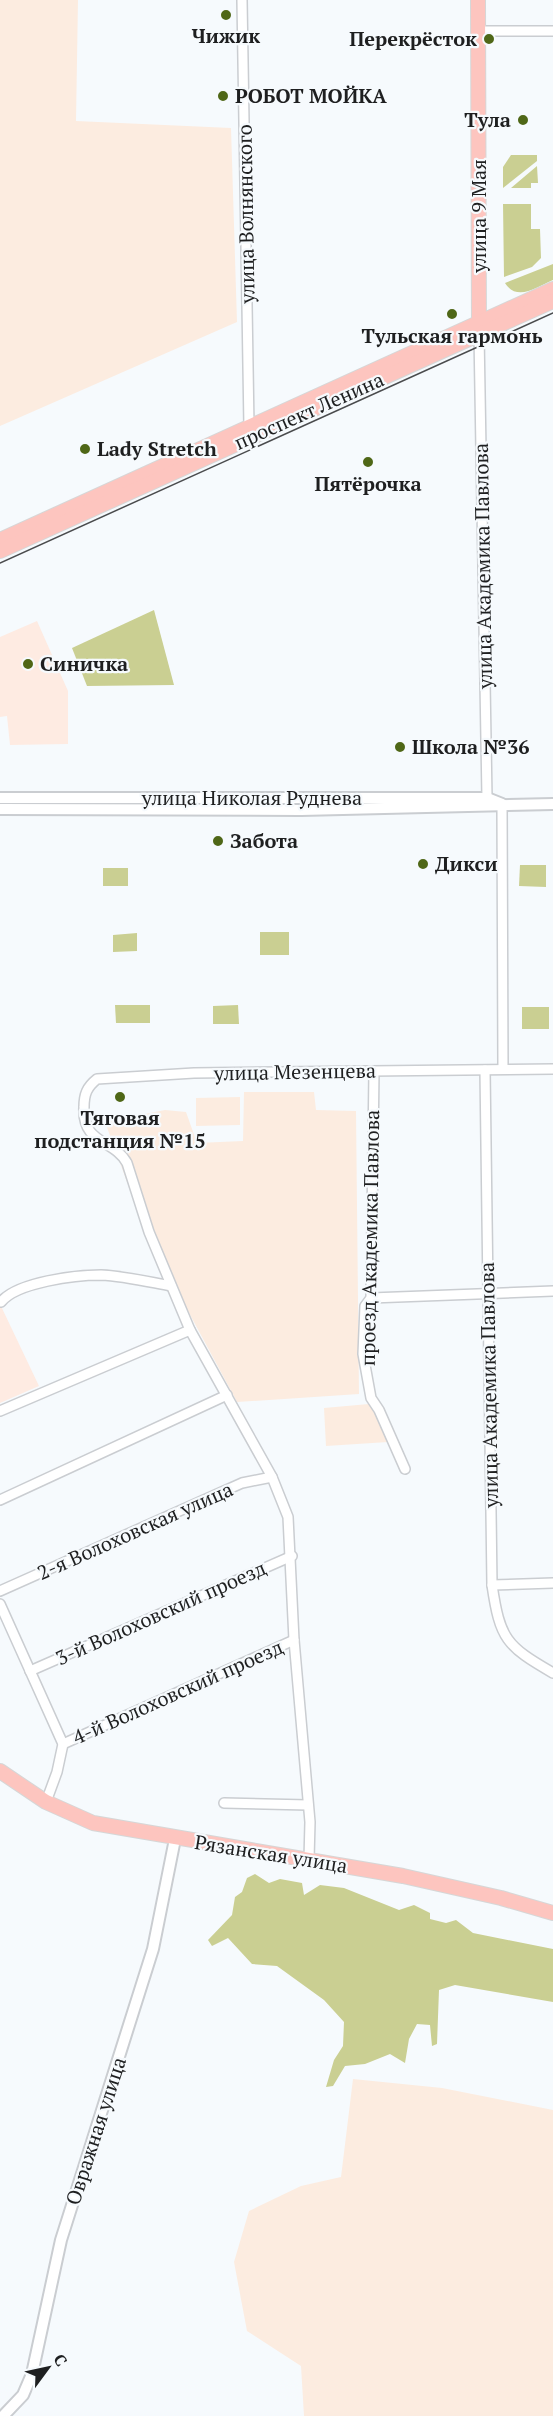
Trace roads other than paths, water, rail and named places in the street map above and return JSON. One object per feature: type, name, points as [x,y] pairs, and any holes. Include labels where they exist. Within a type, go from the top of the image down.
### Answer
[{"type":"main road","name":"улица 9 Мая","points":[[478,0],[479,328]]},
{"type":"main road","name":"проспект Ленина","points":[[0,551],[479,328],[514,307],[553,290]]},
{"type":"main road","name":"проспект Ленина","points":[[0,540],[479,328],[553,301]]},
{"type":"main road","name":"Рязанская улица","points":[[0,1771],[46,1802],[93,1823],[175,1839],[309,1859],[490,1895],[553,1913]]},
{"type":"street","name":"улица Волнянского","points":[[242,0],[249,428]]},
{"type":"street","points":[[479,32],[553,31]]},
{"type":"street","name":"улица Академика Павлова","points":[[479,328],[487,798]]},
{"type":"street","name":"улица Николая Руднева","points":[[0,798],[487,798],[502,804]]},
{"type":"street","points":[[502,804],[502,1069]]},
{"type":"street","name":"улица Николая Руднева","points":[[0,809],[377,809],[553,804]]},
{"type":"street","name":"улица Мезенцева","points":[[90,1134],[83,1115],[84,1096],[89,1086],[98,1079],[194,1073],[553,1069]]},
{"type":"street","name":"улица Академика Павлова","points":[[484,1070],[492,1585],[497,1622],[517,1652],[553,1673]]},
{"type":"street","name":"проезд Академика Павлова","points":[[374,1071],[371,1298],[365,1306],[363,1354],[371,1398],[380,1410],[405,1468]]},
{"type":"street","name":"4-й Волоховский проезд","points":[[90,1134],[123,1156],[127,1162],[149,1232],[190,1330],[272,1477],[288,1517],[292,1556],[294,1640],[310,1822],[309,1859]]},
{"type":"street","points":[[1,1302],[9,1293],[51,1279],[59,1281],[101,1275],[171,1286]]},
{"type":"street","points":[[371,1298],[553,1291]]},
{"type":"street","points":[[0,1412],[190,1330]]},
{"type":"street","points":[[0,1500],[227,1395]]},
{"type":"street","name":"2-я Волоховская улица","points":[[0,1591],[242,1483],[272,1477]]},
{"type":"street","name":"3-й Волоховский проезд","points":[[30,1671],[292,1556]]},
{"type":"street","points":[[492,1585],[553,1583]]},
{"type":"street","points":[[0,1604],[63,1744],[57,1772],[46,1802]]},
{"type":"street","name":"4-й Волоховский проезд","points":[[63,1744],[294,1640]]},
{"type":"street","points":[[224,1803],[308,1804]]},
{"type":"street","name":"Овражная улица","points":[[3,2416],[23,2395],[32,2374],[70,2211],[153,1949],[175,1839]]},
{"type":"tram line","points":[[0,563],[553,313]]},
{"type":"place","name":"Чижик","points":[[226,15]]},
{"type":"place","name":"Перекрёсток","points":[[489,39]]},
{"type":"place","name":"РОБОТ МОЙКА","points":[[223,96]]},
{"type":"place","name":"Тула","points":[[523,120]]},
{"type":"place","name":"Тульская гармонь","points":[[452,314]]},
{"type":"place","name":"Lady Stretch","points":[[85,449]]},
{"type":"place","name":"Пятёрочка","points":[[368,462]]},
{"type":"place","name":"Синичка","points":[[28,664]]},
{"type":"place","name":"Школа №36","points":[[400,747]]},
{"type":"place","name":"Забота","points":[[218,841]]},
{"type":"place","name":"Дикси","points":[[423,864]]},
{"type":"place","name":"Тяговая подстанция №15","points":[[120,1097]]}]
